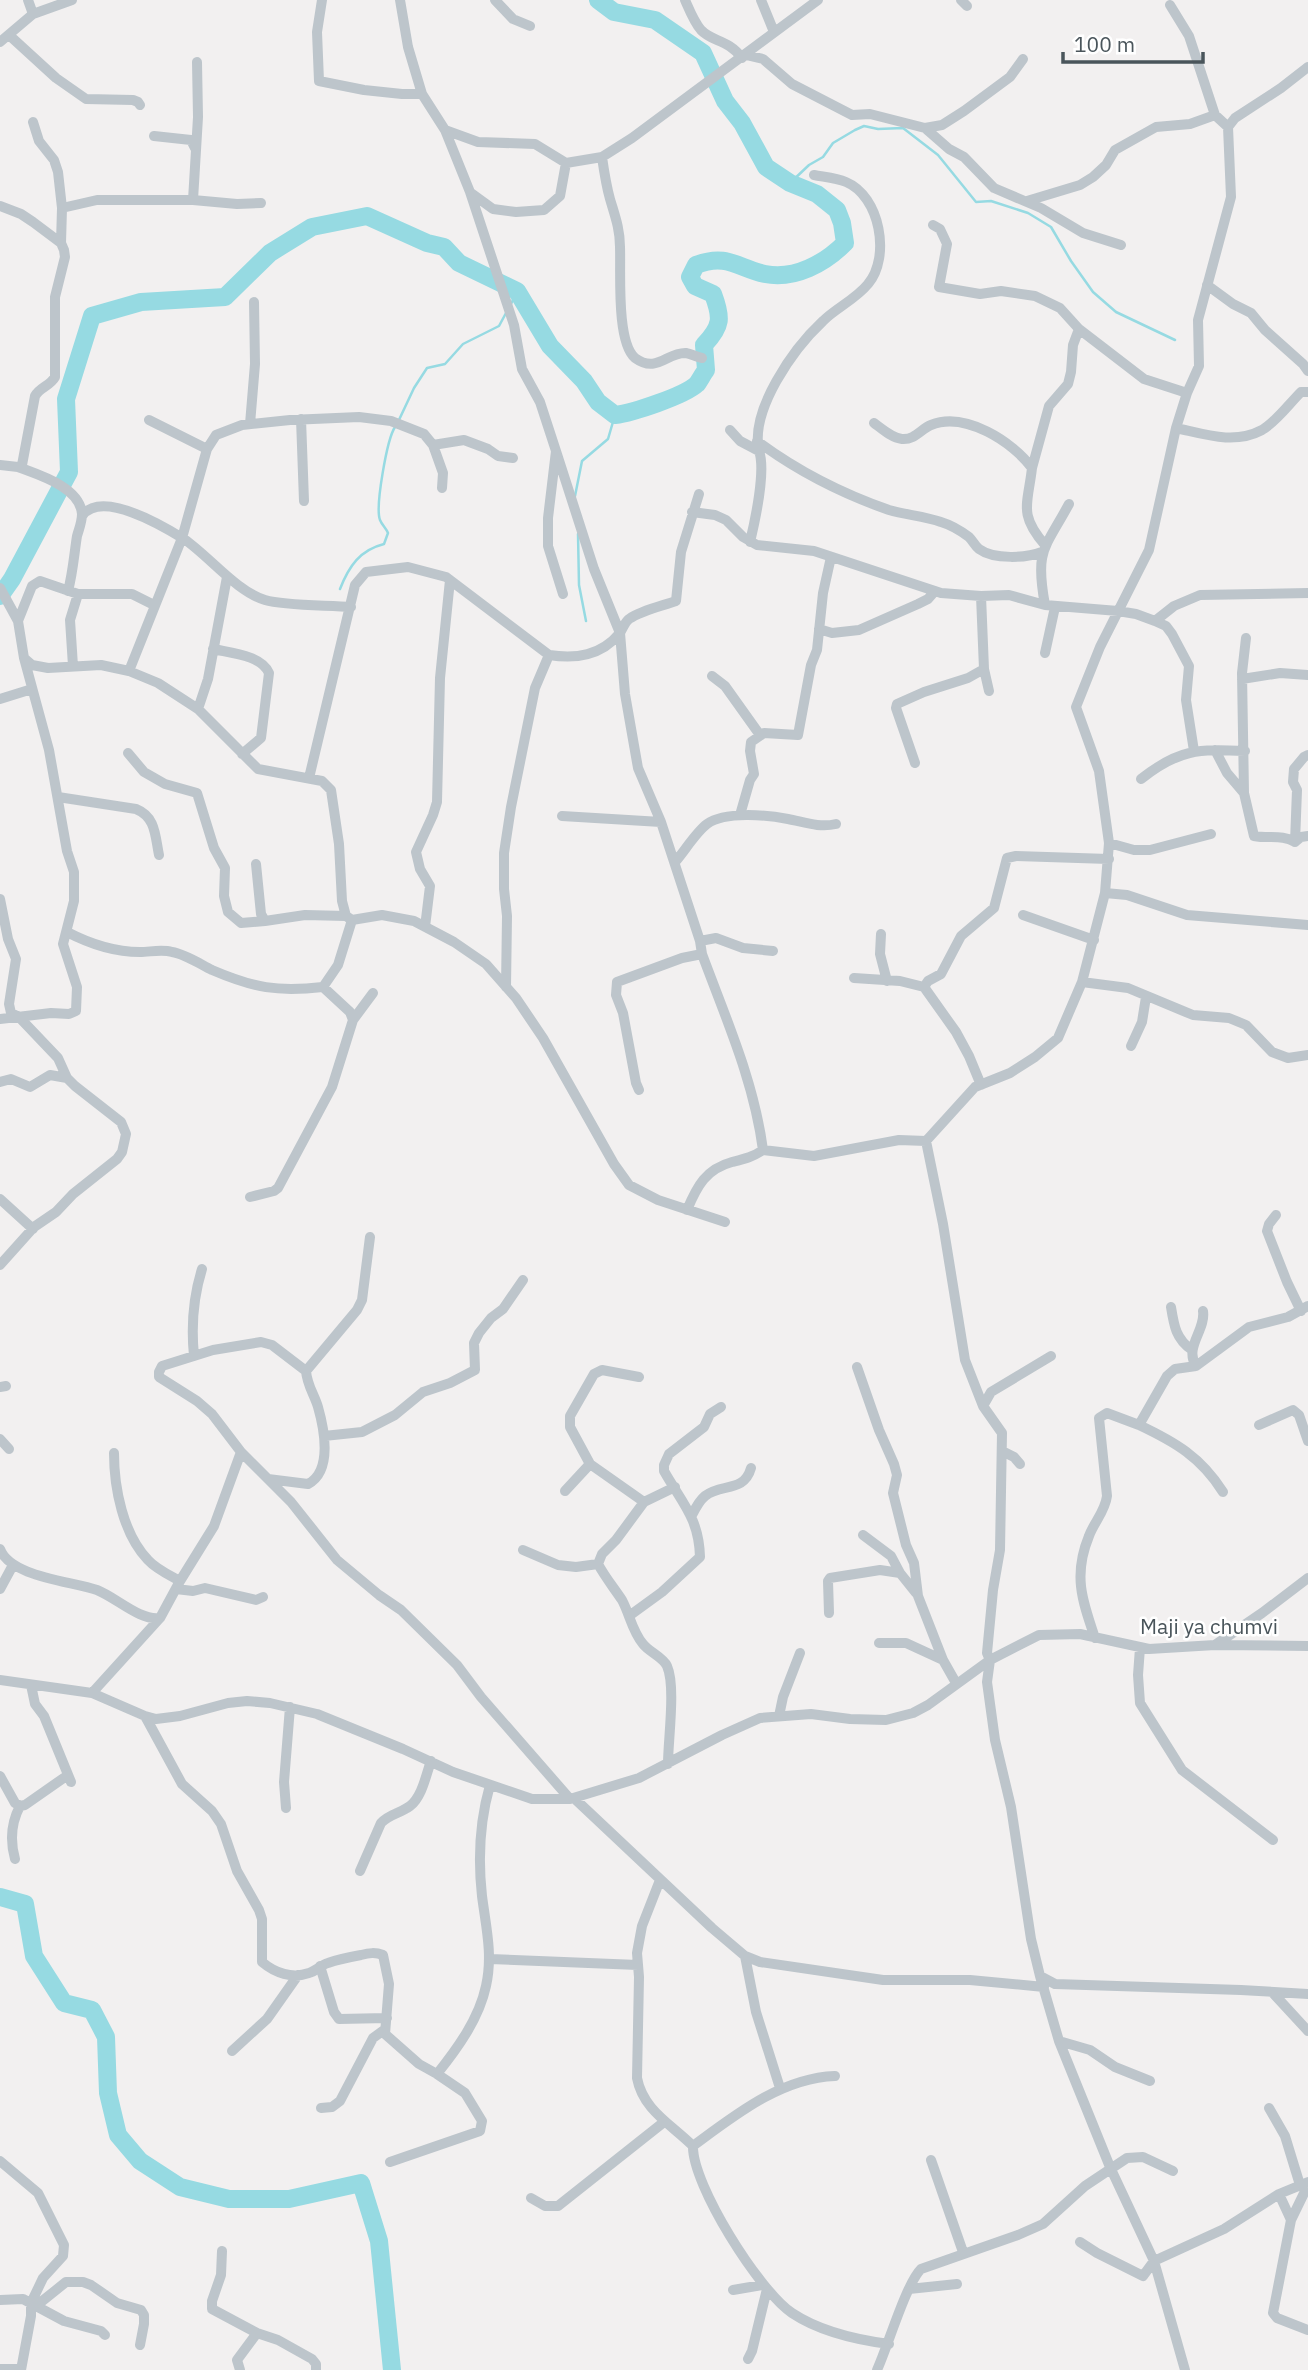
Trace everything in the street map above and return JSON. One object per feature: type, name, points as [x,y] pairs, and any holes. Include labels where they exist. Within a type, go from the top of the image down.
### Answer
[{"type":"street","points":[[28,0],[33,14]]},
{"type":"street","points":[[72,0],[33,14],[5,39],[86,99],[133,100],[140,105]]},
{"type":"street","points":[[323,0],[317,32],[319,81],[364,90],[422,94]]},
{"type":"street","points":[[400,0],[408,47],[422,94],[445,130],[470,192],[514,325],[522,369],[540,402],[594,569],[620,633],[625,694],[638,768],[662,822],[702,954],[745,1066],[763,1150]]},
{"type":"street","points":[[495,0],[513,19],[530,26]]},
{"type":"street","points":[[685,0],[702,30],[723,40],[744,56],[762,60],[792,84],[852,115],[870,114],[925,128],[942,125],[964,111],[1010,77],[1023,59]]},
{"type":"street","points":[[761,0],[774,32]]},
{"type":"street","points":[[445,130],[478,142],[535,144],[566,163],[602,156],[632,138],[818,0]]},
{"type":"street","points":[[1170,5],[1189,36],[1215,115],[1228,127]]},
{"type":"street","points":[[193,200],[198,117],[197,62]]},
{"type":"street","points":[[687,1210],[699,1184],[711,1170],[753,1157],[763,1150],[814,1156],[899,1140],[926,1141],[975,1087],[1010,1073],[1058,1038],[1082,982],[1094,940],[1105,893],[1109,859],[1099,771],[1076,706],[1118,611],[1149,550],[1176,428],[1199,366],[1198,320],[1231,197],[1228,127],[1235,118],[1308,67]]},
{"type":"street","points":[[1027,201],[1080,185],[1106,165],[1115,150],[1156,127],[1189,124],[1215,115]]},
{"type":"street","points":[[18,467],[24,460],[35,396],[38,390],[52,383],[55,377],[55,297],[65,257],[61,243],[62,208],[58,172],[54,160],[39,141],[33,122]]},
{"type":"street","points":[[925,128],[949,149],[964,157],[993,188],[1027,201],[1083,233],[1121,245]]},
{"type":"street","points":[[154,136],[191,140],[195,148]]},
{"type":"street","points":[[602,156],[609,197],[619,227],[623,329],[629,348],[635,357],[656,364],[685,353],[702,358]]},
{"type":"street","points":[[470,192],[493,209],[516,212],[544,210],[560,196],[566,163]]},
{"type":"street","points":[[750,542],[763,460],[758,446],[763,408],[795,354],[822,322],[867,286],[875,274],[878,257],[880,237],[877,216],[866,199],[847,182],[814,175]]},
{"type":"street","points":[[62,208],[97,200],[261,203]]},
{"type":"street","points":[[0,206],[20,214],[61,243]]},
{"type":"street","points":[[933,225],[940,229],[947,244],[939,287],[980,294],[1001,292],[1035,296],[1060,308],[1079,329],[1144,379],[1187,393]]},
{"type":"street","points":[[1207,285],[1251,313],[1265,330],[1308,370]]},
{"type":"street","points":[[250,424],[255,365],[254,302]]},
{"type":"street","points":[[1045,653],[1050,606],[1039,574],[1043,548],[1028,520],[1026,509],[1032,468],[1049,406],[1068,384],[1073,345],[1079,329]]},
{"type":"street","points":[[1176,428],[1222,438],[1243,437],[1264,429],[1301,392],[1308,392]]},
{"type":"street","points":[[129,671],[182,538],[207,449],[216,435],[250,424],[301,419],[359,418],[391,421],[424,434],[433,445],[443,473],[442,488]]},
{"type":"street","points":[[301,419],[304,501]]},
{"type":"street","points":[[149,420],[207,449]]},
{"type":"street","points":[[874,423],[894,437],[904,440],[912,438],[931,425],[948,422],[975,426],[1015,448],[1032,468]]},
{"type":"street","points":[[730,430],[740,441],[758,446],[846,492],[890,510],[942,522],[971,539],[978,549],[988,553],[1034,555],[1043,548],[1069,504]]},
{"type":"street","points":[[433,445],[464,440],[498,456],[513,458]]},
{"type":"street","points":[[556,451],[548,518],[548,546],[563,594]]},
{"type":"street","points":[[0,465],[18,467],[62,485],[74,499],[82,516],[70,620],[73,666]]},
{"type":"street","points":[[309,778],[355,585],[366,572],[408,568],[446,577],[549,655],[569,658],[589,655],[606,646],[620,633],[627,620],[677,601],[681,552],[699,494]]},
{"type":"street","points":[[82,516],[91,508],[113,506],[182,538],[210,559],[227,577],[267,601],[351,607]]},
{"type":"street","points":[[692,513],[726,520],[757,545],[814,551],[934,591],[981,596],[1009,595],[1050,606],[1118,611],[1136,614],[1166,626],[1189,666],[1186,700],[1194,751]]},
{"type":"street","points":[[740,815],[754,774],[751,742],[760,735],[798,735],[831,557]]},
{"type":"street","points":[[198,709],[208,679],[227,577]]},
{"type":"street","points":[[425,927],[430,887],[420,869],[416,852],[436,802],[440,678],[450,580]]},
{"type":"street","points":[[18,621],[32,586],[40,581],[73,593],[132,594],[154,605]]},
{"type":"street","points":[[0,589],[18,621],[24,658],[49,750],[67,851],[75,872],[74,901],[63,944],[77,987],[76,1011],[69,1014],[51,1013],[0,1019]]},
{"type":"street","points":[[819,629],[832,633],[859,630],[928,599],[934,591]]},
{"type":"street","points":[[1155,621],[1174,606],[1200,595],[1308,593]]},
{"type":"street","points":[[981,596],[985,669],[989,691]]},
{"type":"street","points":[[1246,638],[1242,679],[1244,793],[1254,836],[1286,836],[1294,842]]},
{"type":"street","points":[[213,649],[257,660],[269,673],[263,732],[256,743],[242,754]]},
{"type":"street","points":[[506,987],[504,853],[535,688],[549,655]]},
{"type":"street","points":[[24,658],[32,665],[40,667],[101,665],[129,671],[158,683],[198,709],[258,769],[322,781],[331,790],[339,844],[342,901],[349,918],[338,965],[323,987]]},
{"type":"street","points":[[915,763],[895,708],[897,704],[985,669]]},
{"type":"street","points":[[1242,679],[1280,673],[1308,675]]},
{"type":"street","points":[[712,676],[725,686],[760,735]]},
{"type":"street","points":[[0,699],[32,689]]},
{"type":"street","points":[[1215,750],[1227,773],[1244,793]]},
{"type":"street","points":[[1141,779],[1172,758],[1194,751],[1245,751]]},
{"type":"street","points":[[128,753],[144,772],[164,784],[197,793],[214,848],[223,863],[224,896],[228,912],[241,923],[304,915],[349,918],[382,915],[414,921],[486,964],[543,1038],[614,1164],[629,1185],[658,1200],[725,1222]]},
{"type":"street","points":[[1294,842],[1297,790],[1293,782],[1294,769],[1308,755]]},
{"type":"street","points":[[58,797],[136,809],[145,813],[152,820],[159,855]]},
{"type":"street","points":[[675,862],[707,824],[740,815],[780,818],[815,825],[836,824]]},
{"type":"street","points":[[562,816],[662,822]]},
{"type":"street","points":[[1108,843],[1135,850],[1150,850],[1212,834]]},
{"type":"street","points":[[1294,842],[1308,836]]},
{"type":"street","points":[[925,987],[941,974],[961,936],[994,908],[1007,858],[1109,859]]},
{"type":"street","points":[[256,864],[261,915],[265,921]]},
{"type":"street","points":[[1105,893],[1127,895],[1188,915],[1308,925]]},
{"type":"street","points":[[0,1265],[33,1229],[117,1159],[122,1152],[126,1134],[121,1122],[67,1078],[58,1058],[9,1009],[16,959],[8,939],[1,902]]},
{"type":"street","points":[[1023,915],[1094,940]]},
{"type":"street","points":[[67,932],[85,942],[117,950],[173,952],[235,980],[266,988],[288,990],[323,987],[350,1012],[353,1020]]},
{"type":"street","points":[[881,934],[880,954],[887,981]]},
{"type":"street","points":[[700,941],[716,938],[743,948],[773,951]]},
{"type":"street","points":[[639,1090],[616,995],[617,982],[682,958],[702,954]]},
{"type":"street","points":[[854,978],[925,987],[956,1032],[981,1085]]},
{"type":"street","points":[[1082,982],[1128,988],[1146,998],[1193,1015],[1229,1018],[1246,1025],[1272,1052],[1288,1058],[1308,1055]]},
{"type":"street","points":[[250,1197],[274,1191],[289,1170],[332,1087],[353,1020],[373,993]]},
{"type":"street","points":[[1131,1046],[1142,1022],[1146,998]]},
{"type":"street","points":[[0,1082],[11,1079],[30,1087],[50,1075],[67,1078]]},
{"type":"street","points":[[926,1141],[943,1224],[965,1360],[983,1406],[1002,1433],[1000,1550],[988,1633],[987,1653],[990,1660],[987,1682],[995,1740],[1011,1807],[1031,1939],[1059,2041],[1110,2167],[1154,2261],[1185,2370]]},
{"type":"street","points":[[0,1199],[33,1229]]},
{"type":"street","points":[[1139,1425],[1175,1369],[1196,1366],[1249,1327],[1289,1317],[1305,1308],[1287,1282],[1267,1231],[1276,1215]]},
{"type":"street","points":[[268,1479],[303,1484],[313,1482],[323,1462],[324,1437],[318,1408],[307,1383],[306,1371],[357,1310],[362,1300],[370,1237]]},
{"type":"street","points":[[194,1356],[191,1323],[202,1269]]},
{"type":"street","points":[[324,1437],[362,1433],[395,1415],[423,1392],[450,1384],[475,1370],[474,1343],[512,1298],[523,1280]]},
{"type":"street","points":[[1171,1307],[1176,1332],[1182,1344],[1192,1350]]},
{"type":"street","points":[[1196,1366],[1192,1350],[1200,1332],[1203,1311]]},
{"type":"street","points":[[306,1371],[272,1345],[261,1342],[194,1356],[162,1366],[159,1377],[212,1414],[241,1452],[291,1503],[337,1560],[379,1595],[401,1609],[457,1665],[481,1696],[573,1799],[745,1956],[760,1962],[807,1971],[846,1973],[883,1980],[1042,1981],[1055,1984],[1308,1994]]},
{"type":"street","points":[[983,1406],[991,1392],[1051,1356]]},
{"type":"street","points":[[857,1367],[897,1475],[893,1493],[906,1545],[914,1563],[918,1596],[943,1660],[956,1683]]},
{"type":"street","points":[[639,1377],[602,1370],[594,1374],[573,1406],[570,1427],[590,1464],[644,1502]]},
{"type":"street","points":[[629,1616],[662,1592],[700,1557],[698,1531],[692,1515],[664,1471],[664,1465],[669,1454],[704,1427],[710,1414],[721,1407]]},
{"type":"street","points":[[1259,1425],[1293,1410],[1299,1415],[1308,1441]]},
{"type":"street","points":[[1095,1638],[1080,1591],[1079,1567],[1089,1534],[1106,1506],[1099,1418],[1107,1413],[1164,1437],[1209,1469],[1223,1492]]},
{"type":"street","points":[[0,1439],[9,1449]]},
{"type":"street","points":[[1002,1451],[1014,1457],[1020,1464]]},
{"type":"street","points":[[92,1693],[160,1618],[214,1526],[241,1452]]},
{"type":"street","points":[[114,1453],[116,1486],[125,1519],[150,1563],[178,1585],[192,1591],[205,1588],[256,1600],[263,1597]]},
{"type":"street","points":[[565,1491],[590,1464]]},
{"type":"street","points":[[692,1515],[706,1495],[740,1484],[748,1477],[751,1468]]},
{"type":"street","points":[[598,1563],[602,1554],[617,1540],[644,1502],[675,1487]]},
{"type":"street","points":[[863,1535],[891,1556],[918,1596]]},
{"type":"street","points":[[0,1549],[13,1565],[41,1576],[92,1589],[115,1598],[145,1617],[160,1618]]},
{"type":"street","points":[[523,1550],[558,1565],[576,1567],[598,1563]]},
{"type":"street","points":[[598,1563],[622,1601],[634,1630],[645,1647],[667,1664],[671,1708],[668,1764]]},
{"type":"street","points":[[0,1590],[13,1565]]},
{"type":"street","points":[[829,1613],[830,1578],[880,1570],[900,1573]]},
{"type":"street","points":[[1215,1645],[1262,1614],[1308,1578]]},
{"type":"street","name":"Maji ya chumvi","points":[[145,1716],[166,1719],[228,1703],[247,1701],[290,1707],[317,1714],[490,1785],[532,1798],[573,1799],[639,1778],[760,1718],[811,1714],[886,1720],[913,1713],[990,1660],[1040,1635],[1080,1634],[1140,1648],[1215,1645],[1308,1647]]},
{"type":"street","points":[[879,1643],[906,1643],[943,1660]]},
{"type":"street","points":[[1140,1648],[1140,1703],[1182,1770],[1273,1840]]},
{"type":"street","points":[[779,1716],[783,1697],[800,1653]]},
{"type":"street","points":[[0,1680],[92,1693],[145,1716],[182,1784],[212,1811],[221,1824],[237,1871],[259,1910],[262,1919],[262,1962],[272,1971],[298,1975],[309,1973],[320,1966],[373,1953],[383,1955],[389,1984],[385,2034],[419,2064],[465,2093],[482,2121],[480,2130],[390,2162]]},
{"type":"street","points":[[15,1858],[12,1847],[13,1829],[20,1806],[70,1778],[44,1716],[35,1704],[31,1685]]},
{"type":"street","points":[[286,1808],[284,1782],[290,1707]]},
{"type":"street","points":[[360,1871],[382,1823],[415,1801],[431,1761]]},
{"type":"street","points":[[0,1776],[20,1806]]},
{"type":"street","points":[[437,2074],[460,2046],[486,1989],[490,1959],[482,1895],[481,1857],[482,1814],[490,1785]]},
{"type":"street","points":[[660,1880],[642,1926],[638,1953],[637,2078],[640,2092],[664,2122],[674,2127],[693,2146],[695,2168],[709,2201],[779,2304],[795,2315],[826,2329],[889,2344]]},
{"type":"street","points":[[745,1956],[756,2012],[780,2088]]},
{"type":"street","points":[[490,1959],[639,1965]]},
{"type":"street","points":[[320,1966],[339,2020],[387,2018]]},
{"type":"street","points":[[233,2051],[267,2019],[298,1975]]},
{"type":"street","points":[[1272,1992],[1308,2031]]},
{"type":"street","points":[[321,2108],[332,2107],[340,2101],[373,2038],[384,2030]]},
{"type":"street","points":[[1059,2041],[1090,2050],[1115,2067],[1150,2081]]},
{"type":"street","points":[[693,2146],[780,2088],[794,2086],[815,2077],[835,2076]]},
{"type":"street","points":[[1269,2108],[1285,2136],[1305,2184],[1291,2220],[1273,2313],[1277,2318],[1308,2330]]},
{"type":"street","points":[[531,2198],[545,2206],[558,2206],[664,2122]]},
{"type":"street","points":[[877,2370],[909,2289],[921,2269],[1043,2224],[1110,2167],[1127,2158],[1137,2156],[1150,2159],[1173,2171]]},
{"type":"street","points":[[931,2160],[963,2252]]},
{"type":"street","points":[[0,2161],[38,2193],[64,2245],[64,2256],[43,2278],[33,2304],[21,2370],[0,2369]]},
{"type":"street","points":[[1080,2242],[1141,2276],[1145,2275],[1154,2261],[1224,2229],[1279,2194],[1305,2184]]},
{"type":"street","points":[[1279,2194],[1291,2220]]},
{"type":"street","points":[[222,2251],[221,2275],[211,2306],[257,2333],[278,2340],[312,2359],[316,2370]]},
{"type":"street","points":[[33,2304],[66,2282],[83,2282],[117,2303],[141,2310],[144,2324],[140,2344]]},
{"type":"street","points":[[909,2289],[957,2284]]},
{"type":"street","points":[[733,2290],[765,2287]]},
{"type":"street","points":[[748,2359],[765,2287]]},
{"type":"street","points":[[0,2300],[19,2298],[64,2321],[101,2331],[105,2335]]},
{"type":"street","points":[[240,2370],[237,2360],[257,2333]]},
{"type":"waterway","points":[[0,596],[12,579],[69,472],[66,399],[92,316],[141,302],[225,297],[270,253],[312,227],[367,216],[427,243],[444,247],[459,263],[517,291],[550,346],[584,381],[598,402],[615,415],[681,394],[697,384],[706,370],[704,345],[717,327],[719,316],[713,294],[695,286],[690,277],[696,265],[716,260],[765,274],[787,274],[819,263],[845,243],[837,210],[817,194],[790,183],[766,167],[742,123],[725,101],[703,53],[655,20],[614,12],[598,0]]},
{"type":"waterway","points":[[790,183],[809,165],[823,157],[833,143],[855,130],[864,126],[878,129],[903,128],[938,155],[976,202],[991,201],[1028,213],[1051,227],[1093,292],[1116,312],[1175,340]]},
{"type":"waterway","points":[[511,304],[517,291]]},
{"type":"waterway","points":[[398,422],[427,368],[445,364],[463,344],[499,326],[506,313]]},
{"type":"waterway","points":[[575,496],[582,461],[608,439],[615,415]]},
{"type":"waterway","points":[[340,589],[356,560],[368,550],[384,544],[388,533],[380,520],[379,502],[385,458],[395,427]]},
{"type":"waterway","points":[[578,534],[579,585],[586,621]]},
{"type":"waterway","points":[[0,1897],[25,1904],[34,1956],[64,2003],[92,2010],[106,2037],[108,2093],[118,2135],[140,2161],[180,2187],[229,2199],[289,2199],[361,2183],[379,2241],[392,2370]]}]
